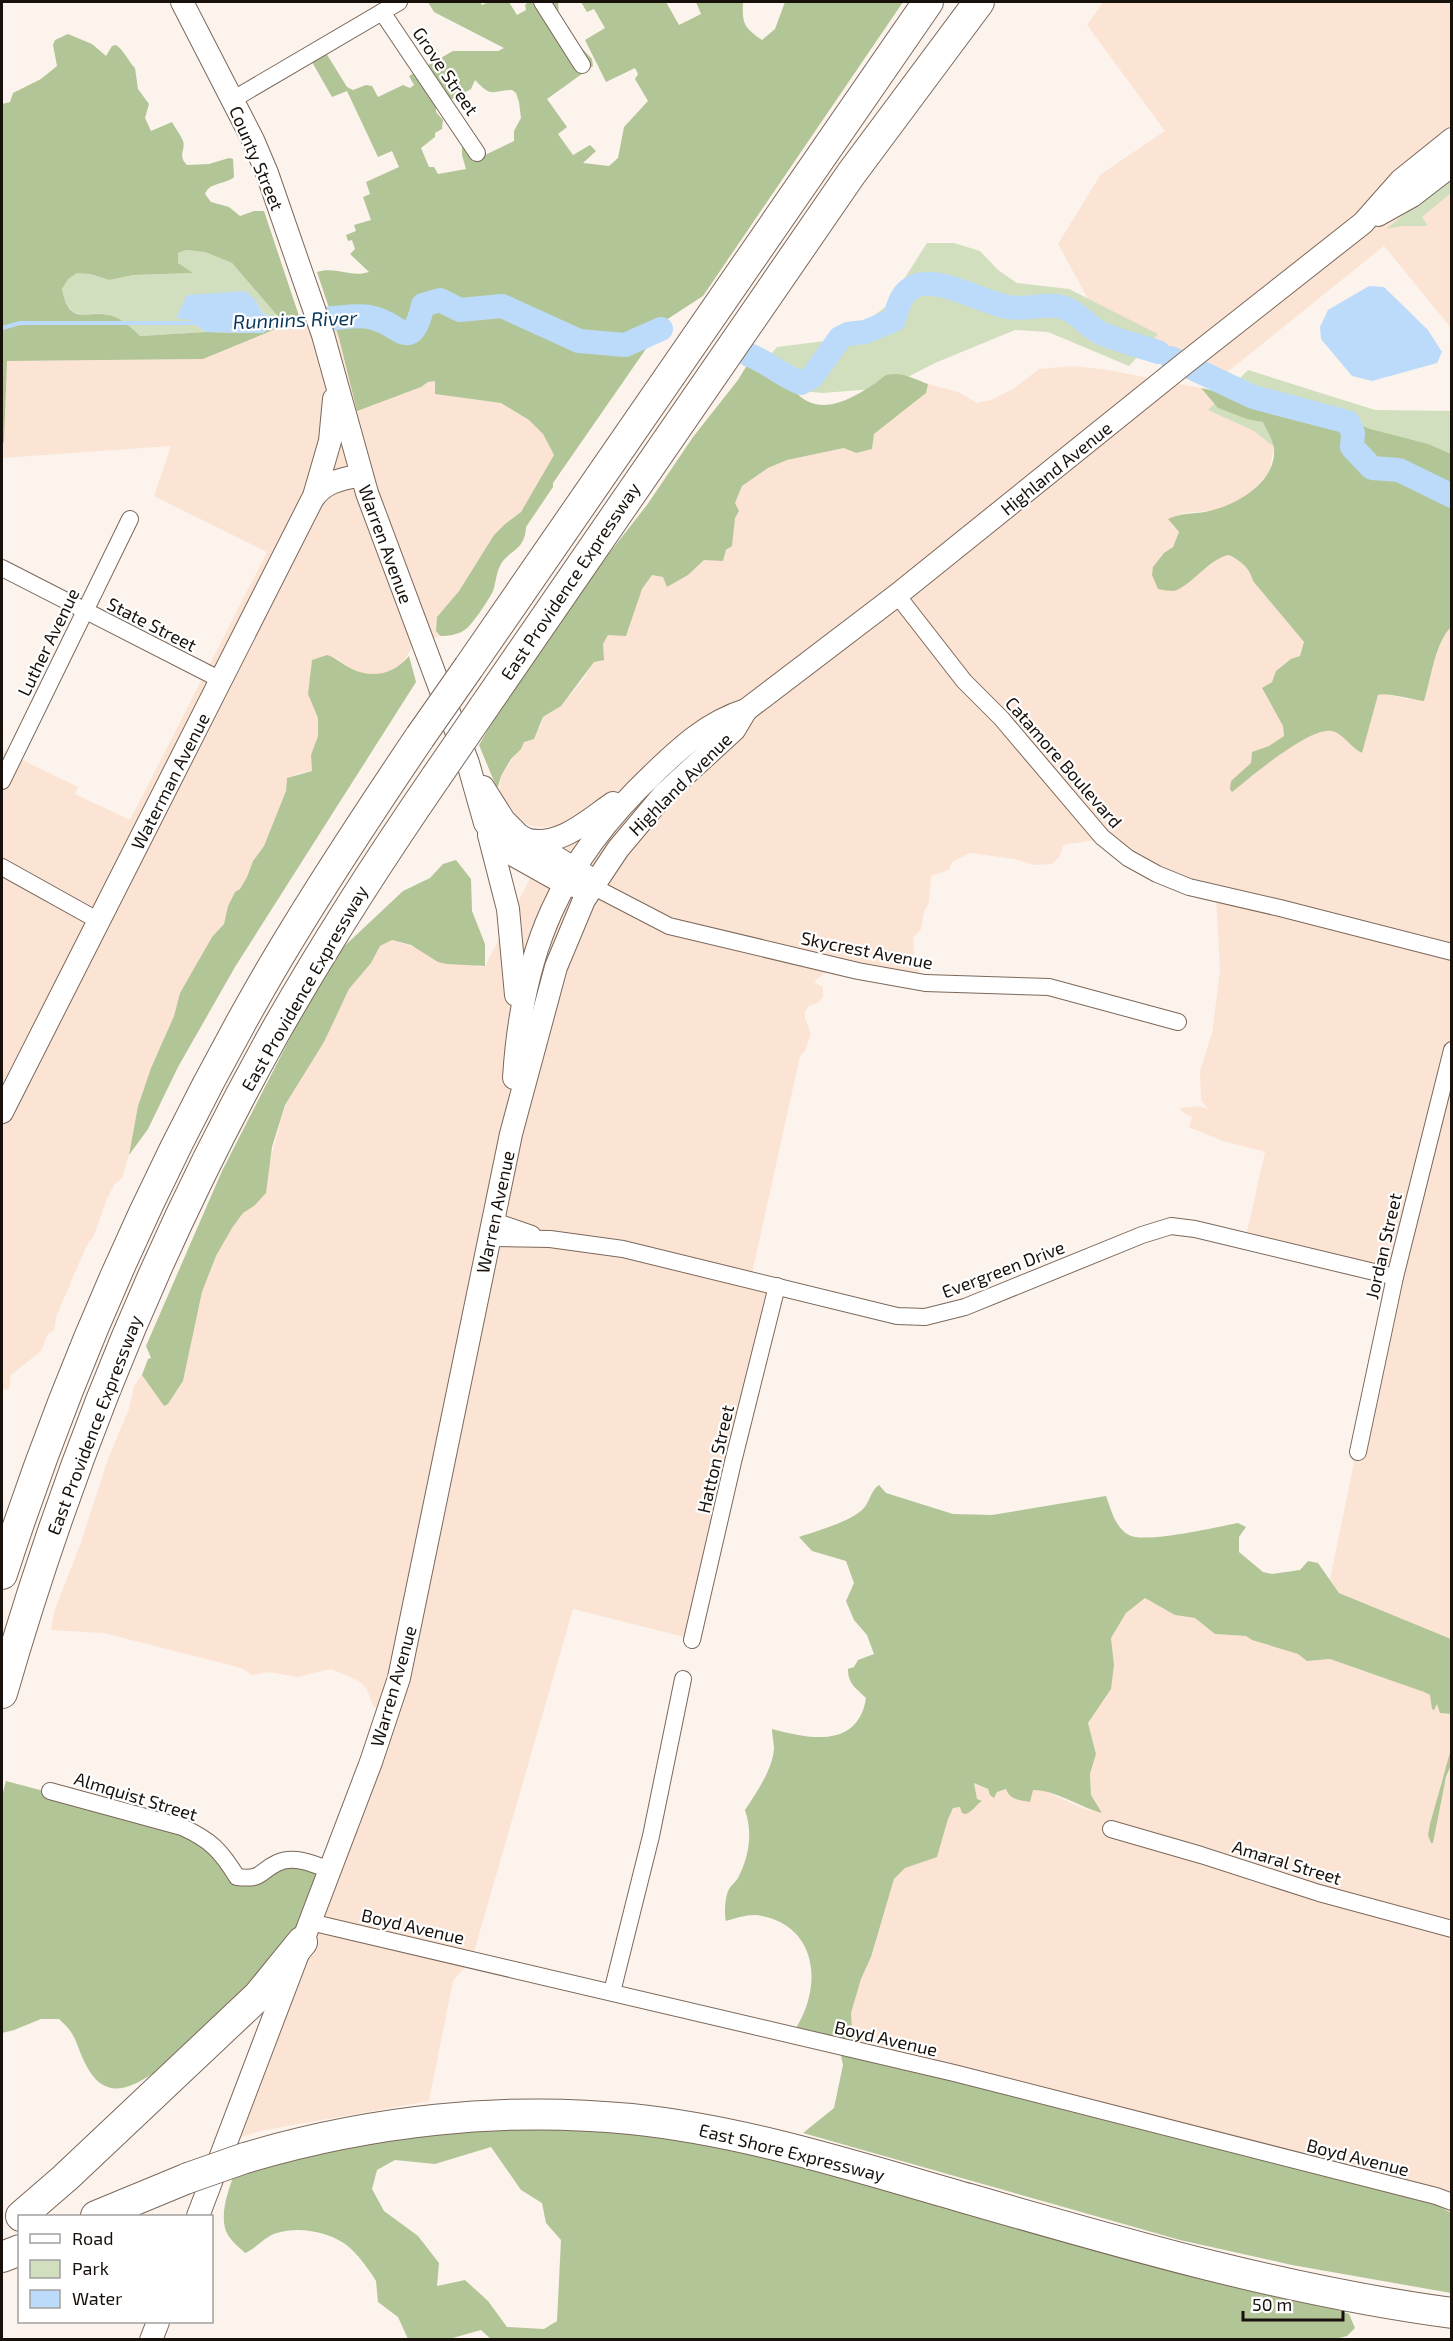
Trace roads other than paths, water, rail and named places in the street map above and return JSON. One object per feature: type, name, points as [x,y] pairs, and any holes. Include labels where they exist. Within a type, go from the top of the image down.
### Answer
[{"type":"highway","name":"East Providence Expressway","points":[[2,1574],[53,1429],[89,1336],[129,1245],[172,1155],[232,1040],[291,936],[349,843],[420,737],[928,2]]},
{"type":"highway","name":"East Providence Expressway","points":[[2,1693],[36,1581],[85,1441],[132,1325],[183,1211],[241,1096],[304,983],[350,906],[436,777],[730,347],[874,142],[980,2]]},
{"type":"highway","points":[[22,2215],[65,2178],[258,1996],[306,1932]]},
{"type":"highway","name":"East Shore Expressway","points":[[101,2215],[188,2178],[245,2158],[345,2133],[465,2118],[574,2116],[665,2123],[729,2134],[800,2151],[1202,2265],[1324,2292],[1452,2313]]},
{"type":"highway","points":[[2,2232],[18,2219]]},
{"type":"highway","points":[[2,2257],[18,2251]]},
{"type":"main road","name":"County Street","points":[[182,2],[267,173],[318,319]]},
{"type":"main road","name":"Highland Avenue","points":[[1363,223],[1401,180],[1452,139]]},
{"type":"main road","name":"Highland Avenue","points":[[570,875],[610,818],[646,780],[707,727],[746,710],[897,595],[1363,223],[1412,196],[1452,165]]},
{"type":"main road","name":"Warren Avenue","points":[[199,2215],[382,1731],[399,1678],[511,1134],[556,967],[571,928],[592,886],[585,875],[570,875],[508,852],[485,823],[468,763],[361,475],[318,319]]},
{"type":"main road","name":"Waterman Avenue","points":[[2,1112],[314,496],[330,441],[336,382]]},
{"type":"main road","points":[[314,496],[330,483],[361,475]]},
{"type":"main road","name":"Highland Avenue","points":[[592,886],[652,807],[728,736],[739,724],[746,710]]},
{"type":"main road","name":"Warren Avenue","points":[[468,763],[504,820],[570,875]]},
{"type":"main road","points":[[525,839],[544,841],[564,835],[646,780]]},
{"type":"main road","points":[[485,823],[503,884],[512,932],[516,995],[515,1067]]},
{"type":"main road","name":"Warren Avenue","points":[[511,1134],[515,1067],[523,1000],[531,964],[543,928],[570,875]]},
{"type":"main road","points":[[151,2340],[158,2323]]},
{"type":"street","points":[[232,100],[399,2]]},
{"type":"street","points":[[542,2],[582,65]]},
{"type":"street","name":"Grove Street","points":[[382,12],[477,153]]},
{"type":"street","name":"Luther Avenue","points":[[2,781],[130,519]]},
{"type":"street","name":"State Street","points":[[2,567],[221,680]]},
{"type":"street","name":"Catamore Boulevard","points":[[897,595],[964,681],[1001,718],[1102,837],[1128,858],[1157,874],[1190,887],[1452,952]]},
{"type":"street","points":[[2,867],[99,921]]},
{"type":"street","name":"Skycrest Avenue","points":[[592,886],[669,926],[858,971],[925,983],[1049,987],[1178,1022]]},
{"type":"street","name":"Jordan Street","points":[[1358,1452],[1395,1277],[1452,1050]]},
{"type":"street","name":"Evergreen Drive","points":[[492,1229],[623,1249],[897,1316],[925,1317],[966,1307],[1142,1235],[1172,1226],[1248,1240],[1395,1277]]},
{"type":"street","name":"Hatton Street","points":[[692,1640],[777,1286]]},
{"type":"street","points":[[612,1992],[651,1836],[683,1679]]},
{"type":"street","name":"Almquist Street","points":[[50,1791],[182,1827],[199,1834],[222,1852],[237,1877],[250,1879],[264,1874],[277,1863],[294,1860],[329,1870]]},
{"type":"street","name":"Amaral Street","points":[[1112,1829],[1327,1895],[1452,1929]]},
{"type":"street","name":"Boyd Avenue","points":[[306,1932],[612,1992],[954,2073],[1452,2202]]},
{"type":"water","points":[[1369,286],[1384,287],[1428,330],[1442,352],[1437,363],[1372,381],[1352,376],[1321,339],[1320,327],[1328,310]]},
{"type":"water","points":[[246,291],[256,301],[262,313],[272,317],[272,326],[263,333],[206,332],[189,320],[176,318],[187,295]]},
{"type":"waterway","name":"Runnins River","points":[[749,355],[801,383],[812,377],[840,338],[848,334],[865,332],[894,320],[906,292],[915,286],[925,284],[949,287],[1008,307],[1053,306],[1067,309],[1103,334],[1158,352]]},
{"type":"waterway","name":"Runnins River","points":[[321,319],[369,317],[408,333],[413,330],[418,321],[423,305],[440,300],[460,310],[502,306],[579,341],[625,345],[661,329]]},
{"type":"waterway","name":"Runnins River","points":[[269,318],[309,319]]},
{"type":"waterway","name":"Runnins River","points":[[2,328],[20,323],[195,323]]},
{"type":"waterway","name":"Runnins River","points":[[1171,358],[1253,397],[1348,422],[1353,433],[1352,447],[1372,468],[1399,470],[1452,496]]}]
